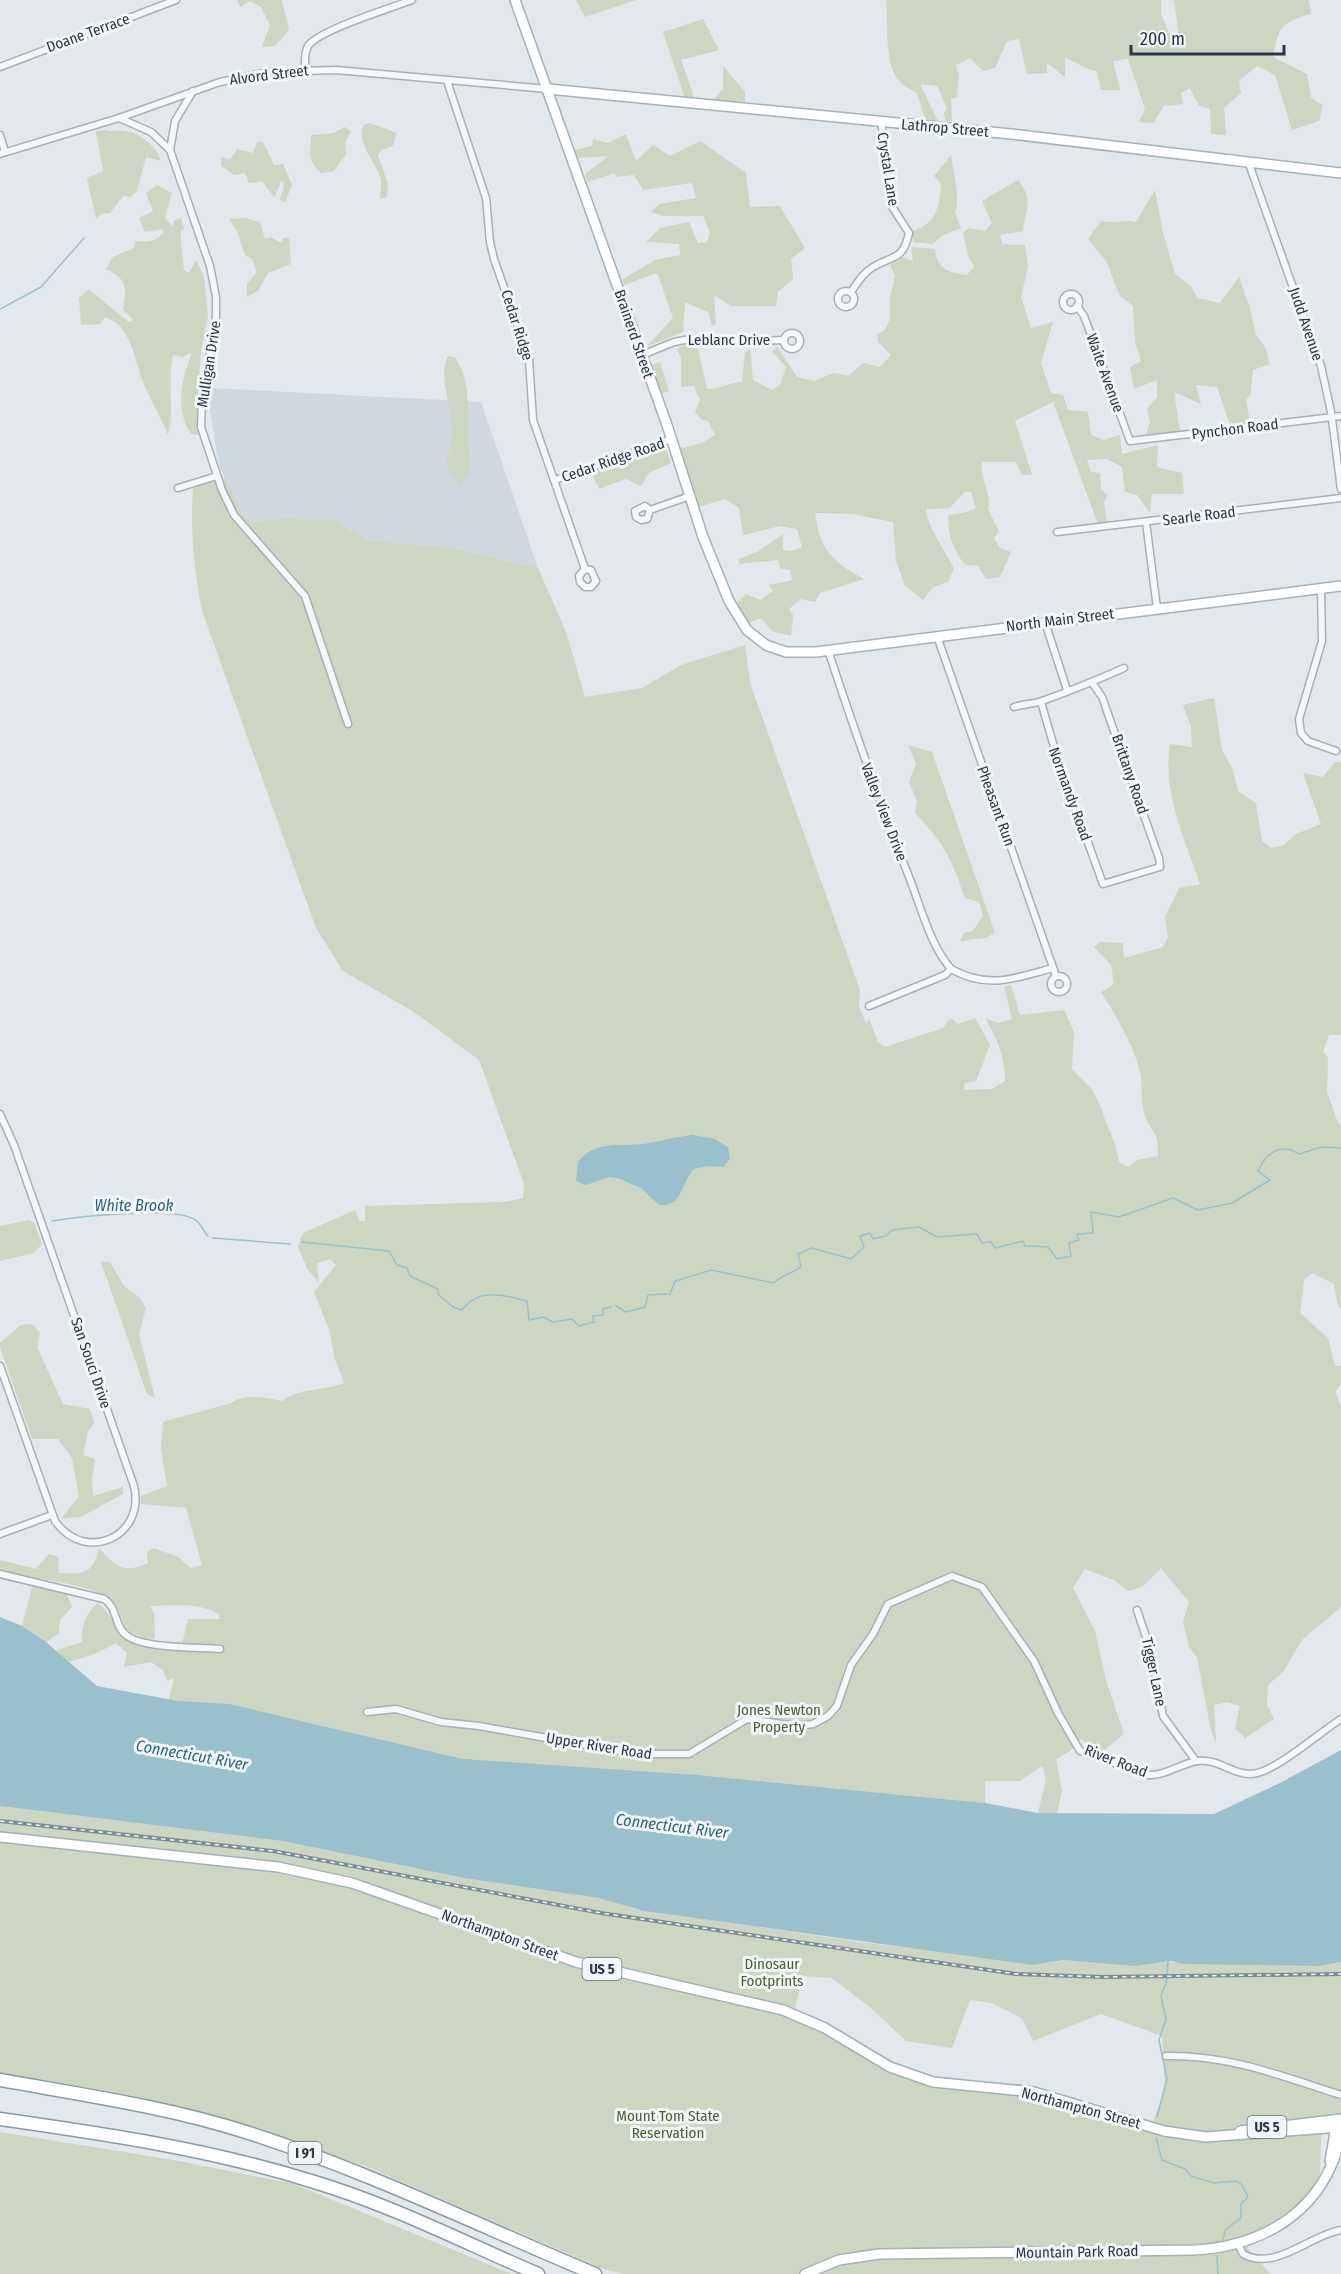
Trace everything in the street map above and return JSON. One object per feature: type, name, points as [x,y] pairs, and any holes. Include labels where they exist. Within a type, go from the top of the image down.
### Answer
[{"type":"highway","name":"I 91","points":[[0,2080],[135,2104],[248,2133],[353,2171],[595,2274]]},
{"type":"highway","name":"I 91","points":[[0,2119],[199,2151],[292,2175],[381,2206],[538,2274]]},
{"type":"street","name":"Doane Terrace","points":[[0,67],[176,0]]},
{"type":"street","name":"Brainerd Street","points":[[515,0],[724,590],[737,616],[753,636],[778,650]]},
{"type":"street","points":[[305,69],[305,55],[314,40],[407,1]]},
{"type":"street","name":"Alvord Street","points":[[2,153],[119,118],[193,91],[245,76],[305,69],[548,89]]},
{"type":"street","name":"Cedar Ridge","points":[[447,81],[486,198],[491,248],[529,359],[531,414],[585,569]]},
{"type":"street","name":"Lathrop Street","points":[[548,89],[1011,134],[1249,164],[1341,173]]},
{"type":"street","name":"Mulligan Drive","points":[[193,91],[175,121],[170,150],[214,285],[216,317],[201,418],[224,495],[240,523],[305,596],[348,724]]},
{"type":"street","points":[[119,118],[151,132],[170,150]]},
{"type":"street","name":"Crystal Lane","points":[[851,292],[862,276],[875,266],[899,255],[906,247],[909,233],[891,205],[891,178],[881,122]]},
{"type":"street","points":[[0,135],[2,153]]},
{"type":"street","name":"Judd Avenue","points":[[1249,164],[1321,366],[1332,417],[1341,489]]},
{"type":"street","name":"Waite Avenue","points":[[1077,306],[1084,315],[1130,441]]},
{"type":"street","name":"Leblanc Drive","points":[[642,355],[674,342],[690,339],[726,342],[784,340]]},
{"type":"street","name":"Pynchon Road","points":[[1130,441],[1341,416]]},
{"type":"street","name":"Cedar Ridge Road","points":[[555,480],[672,440]]},
{"type":"street","points":[[178,488],[217,476]]},
{"type":"street","points":[[650,510],[690,496]]},
{"type":"street","name":"Searle Road","points":[[1057,532],[1341,498]]},
{"type":"street","points":[[1146,522],[1157,608]]},
{"type":"street","name":"North Main Street","points":[[778,650],[797,653],[828,650],[1341,586]]},
{"type":"street","points":[[1321,588],[1322,641],[1299,719],[1301,733],[1308,741],[1336,751]]},
{"type":"street","points":[[1045,622],[1067,690]]},
{"type":"street","name":"Pheasant Run","points":[[937,636],[1056,976]]},
{"type":"street","name":"Valley View Drive","points":[[828,650],[864,761],[932,935],[951,969]]},
{"type":"street","points":[[1014,707],[1041,702],[1067,690],[1094,684],[1124,668]]},
{"type":"street","name":"Brittany Road","points":[[1094,684],[1102,697],[1119,744],[1155,847],[1159,867],[1103,884]]},
{"type":"street","name":"Normandy Road","points":[[1041,702],[1057,757],[1103,884]]},
{"type":"street","points":[[869,1006],[945,975],[951,969],[979,981],[992,982],[1053,968]]},
{"type":"street","name":"San Souci Drive","points":[[0,1114],[14,1145],[136,1493],[131,1520],[117,1536],[104,1542],[90,1543],[76,1539],[64,1532],[52,1515],[0,1366]]},
{"type":"street","points":[[0,1533],[52,1515]]},
{"type":"street","points":[[0,1574],[104,1599],[113,1608],[122,1631],[130,1638],[155,1644],[220,1649]]},
{"type":"street","name":"Upper River Road","points":[[368,1712],[396,1709],[441,1722],[479,1726],[626,1753],[673,1756],[689,1754],[747,1719],[796,1726],[813,1724],[828,1716],[837,1706],[849,1668],[858,1652],[873,1634],[888,1604],[952,1576],[982,1587],[1034,1661],[1048,1690]]},
{"type":"street","name":"Tigger Lane","points":[[1137,1610],[1152,1652],[1163,1716],[1196,1761]]},
{"type":"street","name":"River Road","points":[[1048,1690],[1058,1713],[1080,1750],[1148,1775],[1155,1775],[1196,1761],[1213,1761],[1242,1773],[1259,1774],[1276,1766],[1341,1719]]},
{"type":"street","name":"Northampton Street","points":[[0,1837],[278,1868],[352,1882],[576,1962],[783,2010],[825,2028],[890,2067],[924,2080],[950,2085],[1034,2092],[1164,2131],[1193,2136],[1339,2124]]},
{"type":"street","points":[[1166,2056],[1191,2055],[1239,2062],[1341,2095]]},
{"type":"street","name":"Mountain Park Road","points":[[805,2274],[839,2260],[879,2254],[1194,2250],[1238,2244],[1257,2237],[1297,2214],[1312,2199],[1326,2177],[1339,2124]]},
{"type":"street","points":[[1238,2244],[1243,2254],[1263,2259],[1341,2230]]},
{"type":"shaded area","points":[[211,388],[481,402],[538,568],[446,547],[371,541],[332,520],[286,518],[252,522],[243,515],[229,490],[218,460],[209,405]]},
{"type":"green space","points":[[237,0],[282,0],[289,30],[275,46],[262,47],[270,25],[261,7],[250,1],[240,7]]},
{"type":"green space","points":[[576,0],[636,0],[585,17]]},
{"type":"green space","points":[[886,0],[1161,0],[1161,14],[1173,42],[1179,39],[1174,0],[1309,0],[1311,14],[1287,23],[1279,33],[1273,57],[1307,74],[1311,98],[1323,105],[1319,121],[1292,130],[1275,75],[1257,66],[1239,81],[1241,93],[1224,108],[1226,135],[1211,134],[1210,109],[1199,106],[1190,88],[1181,93],[1183,104],[1164,106],[1153,123],[1139,122],[1145,109],[1128,59],[1113,61],[1120,90],[1101,90],[1097,71],[1065,58],[1065,77],[1047,63],[1047,73],[1027,74],[1019,39],[1007,41],[995,68],[983,71],[970,58],[956,65],[959,76],[957,97],[951,99],[952,124],[946,124],[944,113],[947,108],[937,86],[920,84],[938,121],[926,122],[917,93],[901,83],[891,66]]},
{"type":"green space","points":[[703,19],[719,50],[681,60],[694,97],[685,98],[663,32]]},
{"type":"green space","points":[[723,66],[745,92],[745,102],[713,102],[723,88]]},
{"type":"green space","points":[[370,123],[397,133],[393,146],[381,150],[378,156],[388,184],[387,197],[380,199],[380,177],[362,138],[363,125]]},
{"type":"green space","points":[[345,127],[351,132],[345,143],[346,154],[334,171],[321,173],[311,159],[311,135],[333,133]]},
{"type":"green space","points":[[96,131],[131,132],[142,138],[155,150],[161,161],[146,157],[137,191],[131,197],[123,196],[110,213],[101,214],[96,219],[87,178],[103,171]]},
{"type":"green space","points":[[626,134],[636,161],[653,145],[670,156],[700,141],[746,173],[750,207],[780,206],[805,248],[791,259],[793,279],[778,292],[776,306],[731,306],[714,295],[716,324],[712,326],[708,312],[685,302],[683,332],[646,347],[673,318],[657,273],[624,285],[623,279],[655,260],[680,255],[679,244],[646,242],[660,228],[689,222],[698,243],[707,242],[710,232],[703,216],[663,216],[651,212],[659,204],[696,198],[692,183],[643,190],[634,175],[616,177],[615,173],[588,182],[585,174],[609,156],[578,158],[574,150],[592,146],[593,139],[608,143]]},
{"type":"green space","points":[[257,142],[263,142],[274,165],[283,164],[292,185],[285,202],[280,200],[284,187],[282,180],[274,197],[262,181],[249,183],[245,173],[234,175],[221,166],[221,157],[230,160],[237,149],[253,153]]},
{"type":"green space","points":[[951,155],[957,192],[955,213],[961,228],[943,235],[933,244],[913,242],[912,231],[927,224],[936,213],[941,183],[934,176]]},
{"type":"green space","points":[[1018,180],[1028,199],[1023,231],[1000,235],[1002,244],[1025,245],[1028,267],[1021,297],[1031,328],[1053,322],[1041,363],[1051,393],[1063,395],[1068,410],[1088,412],[1091,435],[1104,440],[1120,435],[1122,454],[1158,445],[1157,467],[1182,473],[1184,494],[1152,494],[1150,513],[1137,495],[1125,492],[1122,467],[1107,459],[1087,460],[1091,472],[1100,473],[1101,488],[1107,496],[1104,503],[1107,521],[1098,524],[1053,402],[1015,421],[1032,475],[1022,475],[1016,462],[982,462],[988,509],[999,531],[994,538],[1000,548],[1011,552],[1000,577],[986,579],[978,566],[965,565],[952,541],[949,515],[976,508],[971,492],[964,492],[950,508],[926,509],[933,531],[954,568],[948,582],[933,587],[923,600],[905,586],[896,561],[893,522],[852,514],[815,513],[820,537],[829,554],[844,567],[864,579],[820,593],[815,602],[801,599],[789,609],[793,615],[791,636],[772,631],[761,618],[747,624],[736,604],[746,594],[760,600],[773,591],[769,585],[792,580],[790,570],[781,569],[778,560],[739,564],[739,559],[757,552],[783,534],[783,550],[791,551],[802,547],[797,529],[780,526],[743,535],[739,508],[725,499],[698,507],[679,449],[702,443],[715,435],[708,421],[702,420],[695,412],[700,400],[694,386],[681,387],[681,358],[677,350],[681,346],[697,345],[707,389],[742,382],[745,353],[750,348],[753,380],[772,390],[780,385],[786,367],[772,351],[777,347],[797,377],[814,381],[834,373],[848,376],[863,363],[880,367],[891,355],[878,342],[877,335],[885,330],[890,319],[890,297],[895,276],[890,265],[901,257],[913,261],[911,247],[935,249],[941,266],[954,273],[967,275],[974,267],[968,255],[963,233],[969,228],[985,231],[992,223],[982,201]]},
{"type":"green space","points":[[157,185],[172,193],[165,217],[172,227],[175,220],[181,218],[184,229],[180,231],[184,270],[189,273],[196,260],[204,277],[208,317],[201,350],[197,415],[199,435],[191,434],[181,404],[185,373],[192,352],[183,357],[173,355],[168,435],[144,384],[131,345],[121,328],[114,321],[105,317],[100,324],[81,325],[79,298],[88,289],[129,322],[133,320],[123,310],[125,290],[122,281],[106,269],[113,257],[134,248],[135,241],[151,241],[164,232],[162,229],[145,232],[139,218],[153,211],[146,193]]},
{"type":"green space","points":[[1155,190],[1163,233],[1175,274],[1191,286],[1197,298],[1220,303],[1239,277],[1250,308],[1256,335],[1265,347],[1270,364],[1253,370],[1251,393],[1246,400],[1250,422],[1230,425],[1217,387],[1196,385],[1201,404],[1174,392],[1180,432],[1146,434],[1150,422],[1147,409],[1157,397],[1157,380],[1134,389],[1130,367],[1141,361],[1135,342],[1133,306],[1120,296],[1106,261],[1088,239],[1101,221],[1136,222]]},
{"type":"green space","points":[[245,218],[260,222],[265,239],[271,237],[281,243],[283,238],[289,238],[291,264],[268,273],[258,291],[247,297],[247,284],[257,272],[252,259],[245,255],[237,231],[229,219]]},
{"type":"green space","points":[[448,356],[455,357],[462,370],[468,397],[471,469],[460,485],[450,474],[446,460],[451,446],[452,432],[444,378]]},
{"type":"green space","points":[[660,362],[669,391],[659,394],[649,366]]},
{"type":"green space","points":[[666,447],[671,463],[649,473],[641,486],[626,479],[599,489],[591,472]]},
{"type":"green space","name":"Jones Newton Property","points":[[226,479],[243,515],[252,522],[286,518],[332,520],[371,541],[446,547],[538,568],[566,632],[585,697],[642,688],[681,665],[745,645],[750,683],[860,990],[859,1007],[866,1023],[869,1019],[878,1042],[885,1047],[943,1028],[950,1018],[958,1024],[975,1018],[990,1045],[976,1081],[965,1083],[964,1090],[992,1089],[1005,1081],[1005,1072],[1000,1048],[985,1018],[998,1023],[1012,1019],[1004,987],[1011,985],[1020,1015],[1064,1010],[1074,1032],[1072,1069],[1091,1088],[1116,1147],[1119,1162],[1129,1167],[1137,1160],[1158,1156],[1157,1141],[1144,1112],[1140,1072],[1134,1052],[1101,992],[1114,984],[1111,965],[1094,947],[1100,942],[1123,943],[1124,958],[1163,947],[1168,937],[1165,917],[1179,888],[1200,884],[1176,815],[1169,780],[1170,744],[1192,747],[1191,727],[1183,705],[1214,698],[1222,750],[1233,770],[1238,791],[1256,803],[1262,841],[1272,848],[1284,845],[1296,834],[1321,824],[1303,773],[1323,777],[1335,762],[1341,762],[1341,1035],[1329,1035],[1323,1051],[1328,1058],[1327,1092],[1338,1123],[1341,1125],[1341,1309],[1338,1306],[1334,1284],[1312,1273],[1304,1280],[1300,1313],[1328,1338],[1335,1366],[1341,1366],[1341,1384],[1335,1392],[1341,1406],[1341,1607],[1302,1640],[1283,1672],[1268,1685],[1267,1705],[1274,1719],[1245,1738],[1235,1728],[1240,1706],[1227,1702],[1214,1705],[1216,1743],[1211,1731],[1197,1657],[1189,1647],[1183,1622],[1189,1602],[1161,1568],[1142,1587],[1128,1591],[1114,1580],[1085,1569],[1073,1588],[1095,1631],[1106,1680],[1124,1734],[1101,1753],[1081,1739],[1070,1751],[1056,1759],[1062,1791],[1057,1814],[1038,1813],[1046,1779],[1042,1766],[1020,1781],[985,1781],[985,1803],[869,1792],[422,1769],[167,1708],[174,1678],[167,1681],[163,1670],[151,1662],[124,1667],[127,1653],[116,1643],[95,1654],[68,1662],[57,1650],[82,1642],[85,1620],[98,1603],[111,1617],[120,1635],[150,1648],[181,1649],[188,1619],[220,1619],[218,1614],[202,1608],[150,1606],[154,1614],[155,1639],[144,1638],[127,1631],[115,1604],[103,1595],[59,1582],[0,1571],[0,1560],[36,1569],[49,1554],[58,1557],[59,1573],[81,1573],[90,1568],[99,1548],[115,1564],[132,1568],[148,1563],[147,1552],[154,1548],[178,1557],[191,1568],[202,1565],[186,1508],[141,1504],[141,1496],[167,1486],[161,1448],[163,1422],[242,1398],[256,1397],[282,1401],[296,1394],[344,1383],[334,1357],[330,1332],[314,1292],[336,1265],[330,1259],[317,1263],[319,1283],[308,1270],[298,1247],[303,1233],[355,1210],[360,1221],[365,1221],[365,1206],[504,1202],[523,1198],[524,1184],[479,1060],[414,1012],[343,971],[316,928],[202,611],[193,550],[193,488]]},
{"type":"green space","points":[[908,745],[932,752],[995,933],[985,938],[960,941],[964,933],[973,931],[983,915],[979,902],[965,898],[946,852],[915,813],[917,801],[909,782],[916,764]]},
{"type":"green space","points":[[29,1220],[34,1223],[42,1244],[34,1253],[0,1261],[0,1226]]},
{"type":"green space","points":[[101,1262],[110,1262],[124,1286],[140,1298],[146,1308],[139,1334],[155,1398],[147,1394]]},
{"type":"green space","points":[[32,1324],[40,1333],[37,1347],[63,1404],[90,1409],[94,1423],[88,1431],[83,1455],[95,1459],[92,1479],[93,1496],[123,1487],[123,1494],[81,1517],[61,1519],[79,1496],[72,1458],[58,1439],[32,1439],[0,1347],[0,1343],[21,1325]]},
{"type":"green space","points":[[33,1584],[66,1592],[72,1607],[60,1620],[59,1633],[46,1642],[22,1626]]},
{"type":"green space","name":"Mount Tom State Reservation","points":[[0,1806],[282,1841],[464,1878],[598,1898],[626,1904],[631,1908],[866,1943],[1050,1963],[1064,1960],[1318,1966],[1341,1962],[1341,2115],[1322,2117],[1319,2192],[1292,2210],[1288,2228],[1247,2247],[1270,2274],[622,2274],[601,2268],[368,2167],[205,2115],[0,2075]],"holes":[[[802,1976],[832,1978],[871,2008],[906,2041],[952,2048],[970,2000],[992,2003],[1022,2018],[1033,2041],[1101,2014],[1162,2036],[1165,2088],[1152,2124],[1025,2084],[929,2081],[861,2052],[795,2010]]]},
{"type":"green space","points":[[0,2132],[174,2160],[294,2184],[512,2274],[0,2274]]},
{"type":"water","points":[[692,1135],[715,1139],[728,1147],[730,1159],[723,1167],[707,1166],[694,1169],[677,1199],[667,1205],[659,1205],[641,1188],[620,1179],[609,1177],[586,1185],[576,1181],[578,1162],[585,1154],[593,1150],[611,1145],[649,1143]]},
{"type":"water","name":"Connecticut River","points":[[0,1617],[22,1626],[46,1642],[97,1686],[178,1701],[229,1704],[463,1759],[696,1775],[985,1803],[1038,1813],[1214,1814],[1278,1784],[1341,1750],[1341,1962],[1319,1966],[1182,1964],[1171,1961],[1135,1966],[1064,1960],[1033,1965],[645,1911],[598,1898],[464,1878],[282,1841],[0,1806]]},
{"type":"waterway","points":[[0,309],[41,287],[84,238]]},
{"type":"waterway","name":"White Brook","points":[[616,1306],[626,1312],[645,1307],[648,1295],[670,1294],[675,1281],[711,1270],[774,1283],[798,1269],[801,1266],[798,1254],[812,1248],[851,1259],[864,1247],[860,1236],[870,1233],[873,1239],[886,1236],[892,1230],[919,1227],[937,1237],[977,1234],[982,1243],[991,1242],[995,1248],[1023,1241],[1025,1246],[1048,1247],[1057,1259],[1071,1256],[1069,1243],[1079,1240],[1077,1234],[1093,1233],[1091,1212],[1119,1217],[1173,1198],[1198,1210],[1232,1203],[1270,1180],[1258,1171],[1265,1159],[1275,1151],[1286,1149],[1299,1154],[1321,1147],[1341,1148]]},
{"type":"waterway","name":"White Brook","points":[[52,1221],[128,1214],[171,1214],[187,1216],[197,1221],[208,1236]]},
{"type":"waterway","name":"White Brook","points":[[213,1238],[290,1244]]},
{"type":"waterway","name":"White Brook","points":[[302,1242],[389,1251],[397,1265],[407,1268],[410,1276],[438,1289],[438,1294],[453,1307],[462,1310],[476,1298],[484,1295],[501,1295],[527,1301],[529,1320],[543,1317],[553,1322],[572,1319],[579,1326],[594,1322],[593,1316],[603,1315],[603,1309],[611,1307]]},
{"type":"waterway","points":[[1157,2117],[1167,2079],[1159,2040],[1166,2019],[1161,1996],[1167,1980],[1168,1961]]},
{"type":"waterway","points":[[1156,2138],[1162,2160],[1185,2169],[1191,2176],[1214,2183],[1237,2181],[1242,2185],[1248,2197],[1241,2204],[1241,2218],[1226,2229],[1223,2239]]},
{"type":"waterway","points":[[1217,2256],[1218,2274]]},
{"type":"railway","points":[[0,1821],[273,1851],[601,1913],[1016,1974],[1103,1977],[1341,1974]]},
{"type":"park label","name":"Dinosaur Footprints","points":[[772,1972]]}]
